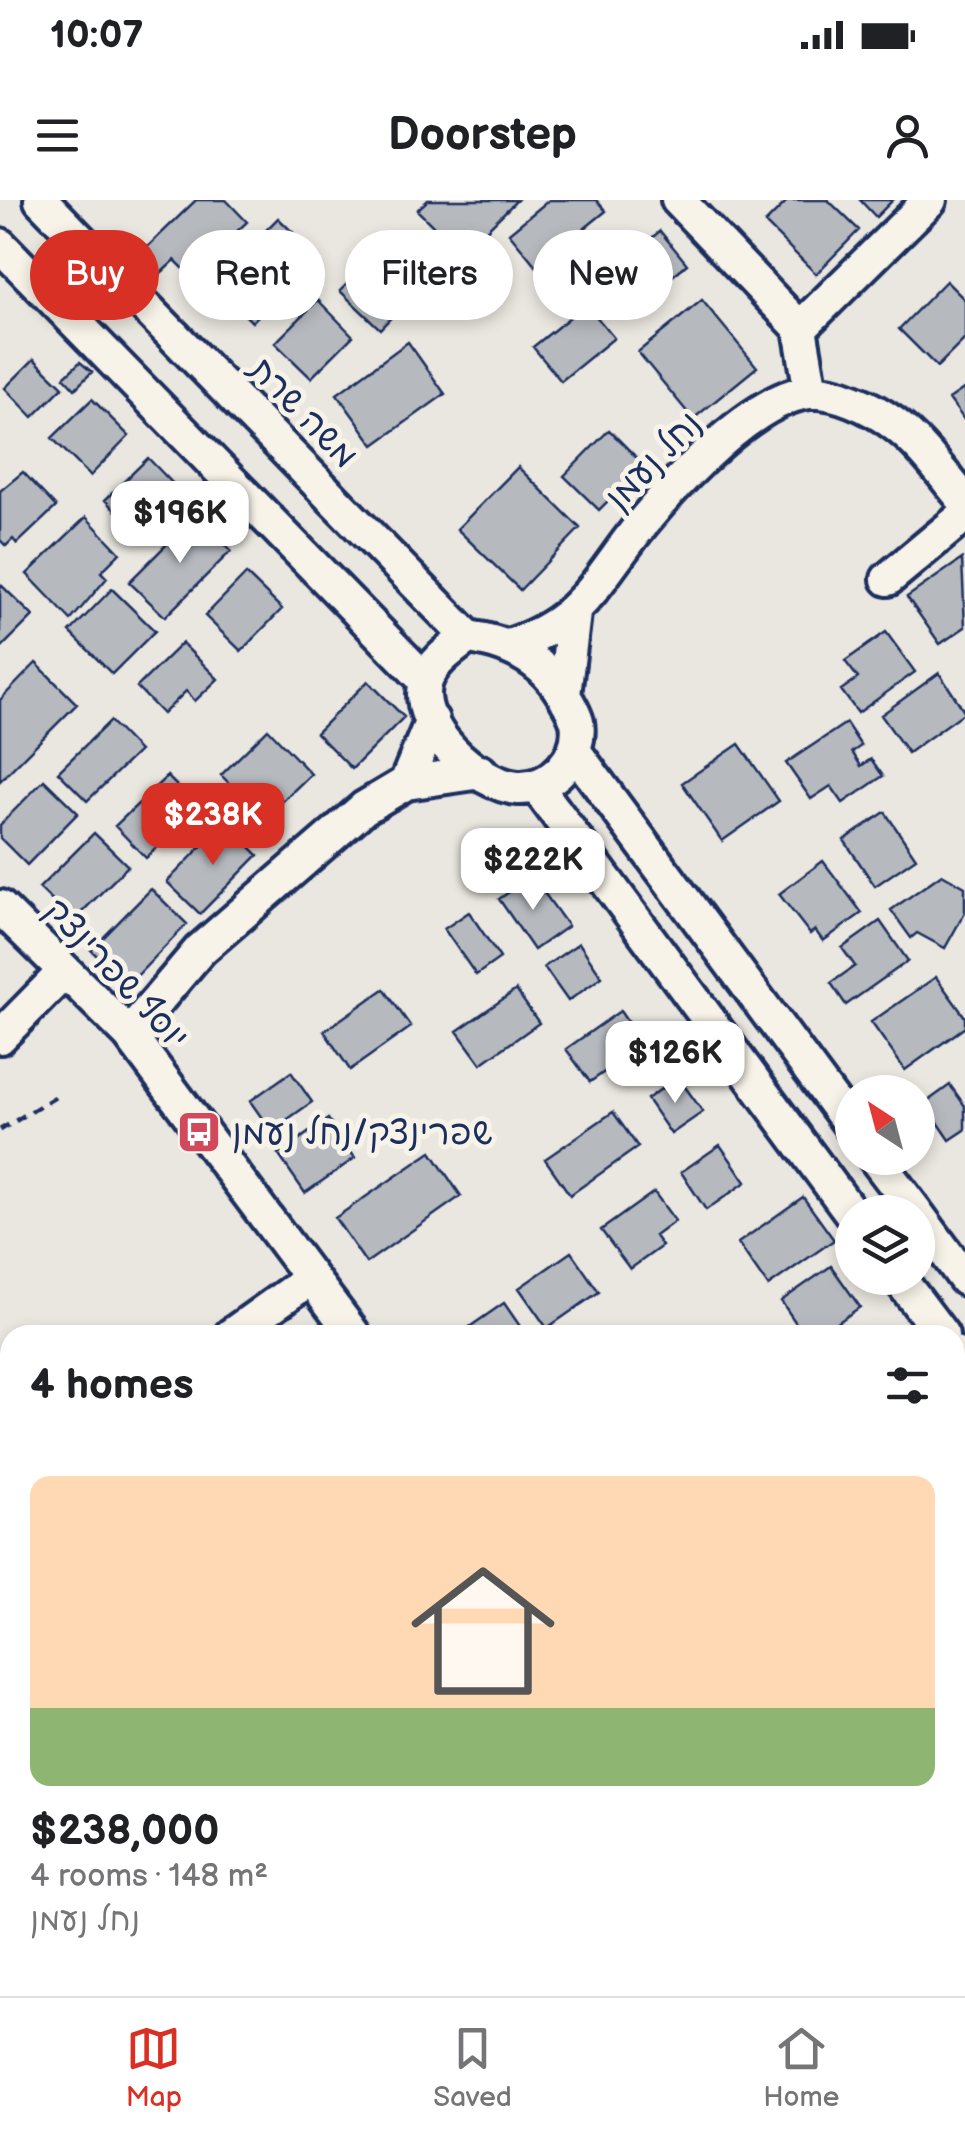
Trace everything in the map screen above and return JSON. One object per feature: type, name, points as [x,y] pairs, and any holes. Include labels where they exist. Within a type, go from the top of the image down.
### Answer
[{"type":"street","name":"משה שרת","points":[[42,200],[468,637]]},
{"type":"street","points":[[678,200],[800,328],[812,392],[850,399],[893,422],[965,501]]},
{"type":"street","points":[[800,328],[930,200]]},
{"type":"street","points":[[0,245],[426,682]]},
{"type":"street","name":"נחל נעמן","points":[[508,646],[540,636],[574,613],[645,520],[698,464],[763,409],[812,392]]},
{"type":"street","points":[[888,579],[965,515]]},
{"type":"street","points":[[564,695],[574,613]]},
{"type":"street","points":[[468,637],[508,646],[537,663],[564,695],[577,723],[575,752],[558,772],[537,787],[516,788],[464,763],[426,710],[426,682],[443,655],[468,637]]},
{"type":"street","points":[[406,783],[432,720]]},
{"type":"street","points":[[575,752],[835,1104]]},
{"type":"street","points":[[129,1034],[200,950],[288,869],[364,808],[406,783],[481,772]]},
{"type":"street","points":[[537,787],[838,1195]]},
{"type":"street","name":"יוסף שפרינצק","points":[[0,908],[129,1034],[346,1325]]},
{"type":"street","points":[[0,1036],[64,972]]},
{"type":"street","points":[[935,1238],[965,1279]]},
{"type":"street","points":[[245,1325],[311,1278]]},
{"type":"street","points":[[913,1295],[935,1325]]},
{"type":"path","points":[[0,1130],[56,1096]]},
{"type":"building","points":[[196,200],[226,200],[247,222],[238,230],[179,230],[179,264],[175,260],[160,274],[159,236]]},
{"type":"building","points":[[428,200],[517,200],[487,230],[437,230],[417,210]]},
{"type":"building","points":[[549,200],[596,200],[606,211],[583,230],[533,230],[533,262],[513,238],[513,230]]},
{"type":"building","points":[[788,200],[828,200],[859,230],[816,274],[765,223]]},
{"type":"building","points":[[860,200],[893,200],[876,217]]},
{"type":"building","points":[[278,218],[290,230],[266,230]]},
{"type":"building","points":[[673,247],[687,264],[673,276]]},
{"type":"building","points":[[946,281],[965,300],[965,339],[937,367],[899,329]]},
{"type":"building","points":[[702,300],[757,367],[693,419],[638,352]]},
{"type":"building","points":[[325,307],[353,336],[311,378],[275,343],[298,320],[325,320]]},
{"type":"building","points":[[371,320],[389,320],[380,329]]},
{"type":"building","points":[[566,320],[599,320],[614,338],[561,381],[533,347]]},
{"type":"building","points":[[408,342],[445,394],[374,445],[337,394]]},
{"type":"building","points":[[34,359],[63,387],[33,417],[5,388]]},
{"type":"building","points":[[80,362],[92,372],[75,389],[64,377]]},
{"type":"building","points":[[965,388],[965,421],[949,399]]},
{"type":"building","points":[[92,399],[129,436],[90,476],[52,438]]},
{"type":"building","points":[[609,430],[644,465],[599,510],[564,476]]},
{"type":"building","points":[[148,458],[177,488],[161,504],[165,508],[138,534],[105,500]]},
{"type":"building","points":[[518,467],[580,528],[520,590],[457,529]]},
{"type":"building","points":[[23,472],[56,507],[17,544],[13,539],[6,546],[0,540],[0,491]]},
{"type":"building","points":[[195,516],[231,551],[165,617],[129,582]]},
{"type":"building","points":[[86,517],[120,553],[101,572],[107,578],[71,620],[27,574]]},
{"type":"building","points":[[962,559],[965,627],[940,644],[907,597]]},
{"type":"building","points":[[246,574],[282,609],[241,651],[205,616]]},
{"type":"building","points":[[0,584],[33,616],[0,649]]},
{"type":"building","points":[[112,589],[155,631],[112,674],[70,632]]},
{"type":"building","points":[[886,632],[915,672],[858,713],[841,690],[858,678],[845,661]]},
{"type":"building","points":[[182,643],[218,679],[195,701],[186,691],[163,714],[137,687]]},
{"type":"building","points":[[36,663],[77,704],[0,781],[0,700]]},
{"type":"building","points":[[939,673],[965,712],[908,753],[881,715]]},
{"type":"building","points":[[368,681],[404,717],[352,769],[316,733]]},
{"type":"building","points":[[110,721],[139,751],[87,801],[58,772]]},
{"type":"building","points":[[846,723],[861,746],[852,752],[861,766],[871,759],[883,776],[843,803],[831,786],[811,799],[786,763]]},
{"type":"building","points":[[268,729],[311,774],[264,819],[221,775]]},
{"type":"building","points":[[739,744],[779,801],[722,841],[682,783]]},
{"type":"building","points":[[167,776],[185,794],[183,804],[192,814],[146,858],[115,826]]},
{"type":"building","points":[[44,780],[78,813],[27,865],[0,838],[0,825]]},
{"type":"building","points":[[885,812],[916,858],[875,886],[844,840]]},
{"type":"building","points":[[225,822],[258,855],[200,914],[167,882]]},
{"type":"building","points":[[94,833],[128,866],[73,921],[39,888]]},
{"type":"building","points":[[823,861],[862,913],[823,941],[815,930],[810,934],[779,894]]},
{"type":"building","points":[[942,874],[965,887],[965,912],[945,948],[917,933],[911,938],[891,910]]},
{"type":"building","points":[[532,876],[568,926],[534,950],[499,899]]},
{"type":"building","points":[[151,889],[187,924],[127,986],[91,950]]},
{"type":"building","points":[[469,912],[500,958],[476,975],[444,929]]},
{"type":"building","points":[[880,921],[908,961],[846,1005],[831,983],[855,966],[842,948]]},
{"type":"building","points":[[579,943],[602,977],[568,1001],[544,967]]},
{"type":"building","points":[[936,977],[965,1017],[965,1027],[905,1070],[871,1022]]},
{"type":"building","points":[[384,989],[411,1027],[350,1070],[324,1031]]},
{"type":"building","points":[[516,990],[539,1023],[481,1064],[457,1031]]},
{"type":"building","points":[[620,1011],[643,1045],[590,1082],[566,1049]]},
{"type":"building","points":[[291,1072],[312,1102],[271,1131],[250,1101]]},
{"type":"building","points":[[678,1077],[703,1112],[671,1134],[647,1099]]},
{"type":"building","points":[[950,1085],[965,1106],[965,1130],[950,1140],[935,1118],[935,1096]]},
{"type":"building","points":[[613,1112],[638,1147],[570,1195],[545,1159]]},
{"type":"building","points":[[328,1119],[355,1158],[305,1193],[278,1154]]},
{"type":"building","points":[[720,1145],[746,1182],[706,1210],[681,1172]]},
{"type":"building","points":[[431,1152],[461,1196],[366,1263],[335,1218]]},
{"type":"building","points":[[654,1192],[675,1221],[655,1236],[662,1246],[630,1269],[601,1230]]},
{"type":"building","points":[[803,1197],[834,1240],[768,1286],[738,1243]]},
{"type":"building","points":[[571,1252],[599,1292],[551,1325],[545,1325],[519,1288]]},
{"type":"building","points":[[831,1266],[835,1272],[835,1295],[852,1295],[860,1307],[834,1325],[797,1325],[781,1301]]},
{"type":"building","points":[[504,1303],[519,1325],[472,1325]]},
{"type":"place","name":"שפרינצק/נחל נעמן","points":[[199,1132]]}]
